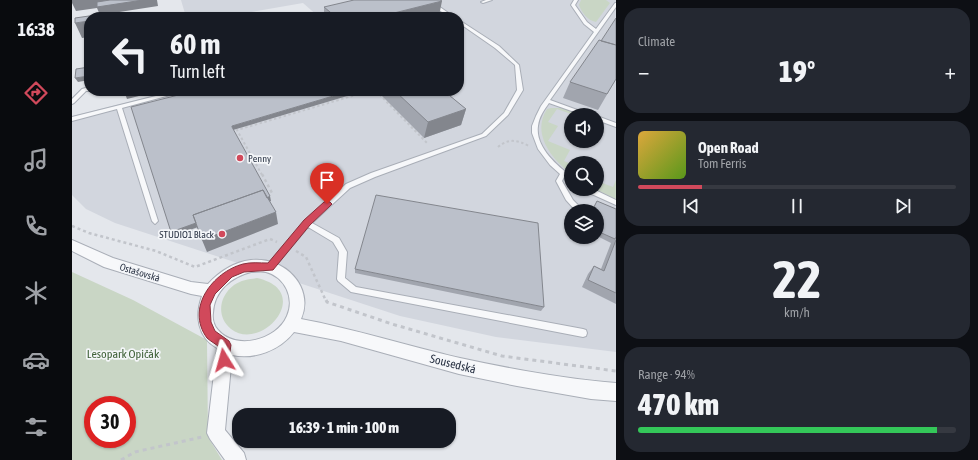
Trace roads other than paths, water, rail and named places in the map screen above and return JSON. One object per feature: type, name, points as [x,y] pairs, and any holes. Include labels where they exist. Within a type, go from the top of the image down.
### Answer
[{"type":"street","name":"Ostašovská","points":[[72,245],[108,263],[191,288],[211,291]]},
{"type":"street","points":[[251,266],[270,267],[282,273],[292,282],[297,295],[297,309],[291,324],[286,331],[273,341],[257,348],[241,349],[225,345],[211,334],[205,322],[205,305],[211,291],[228,274],[251,266]]},
{"type":"street","name":"Sousedská","points":[[291,324],[341,334],[459,366],[517,378],[591,390],[616,392]]},
{"type":"street","points":[[225,345],[216,433],[237,460]]},
{"type":"lane","points":[[427,0],[445,12]]},
{"type":"lane","points":[[483,2],[490,0]]},
{"type":"lane","points":[[576,0],[574,4],[578,13],[588,26],[596,31]]},
{"type":"lane","points":[[573,204],[568,199],[559,181],[563,174],[553,166],[537,141],[534,127],[540,113],[548,101],[616,4]]},
{"type":"lane","points":[[270,267],[307,223],[348,186],[373,175],[484,135],[506,114],[520,90],[520,76],[517,65],[497,47],[464,24]]},
{"type":"lane","points":[[72,102],[84,90]]},
{"type":"lane","points":[[72,119],[162,96]]},
{"type":"lane","points":[[548,101],[568,108]]},
{"type":"lane","points":[[119,107],[155,221]]},
{"type":"lane","points":[[604,121],[616,125]]},
{"type":"lane","points":[[601,196],[616,204]]},
{"type":"lane","points":[[307,223],[336,240],[343,252],[341,279],[354,290],[582,333]]},
{"type":"place","name":"Penny","points":[[240,158]]},
{"type":"place","name":"STUDIO1 Black","points":[[222,234]]},
{"type":"park label","name":"Lesopark Opičák","points":[[123,354]]}]
